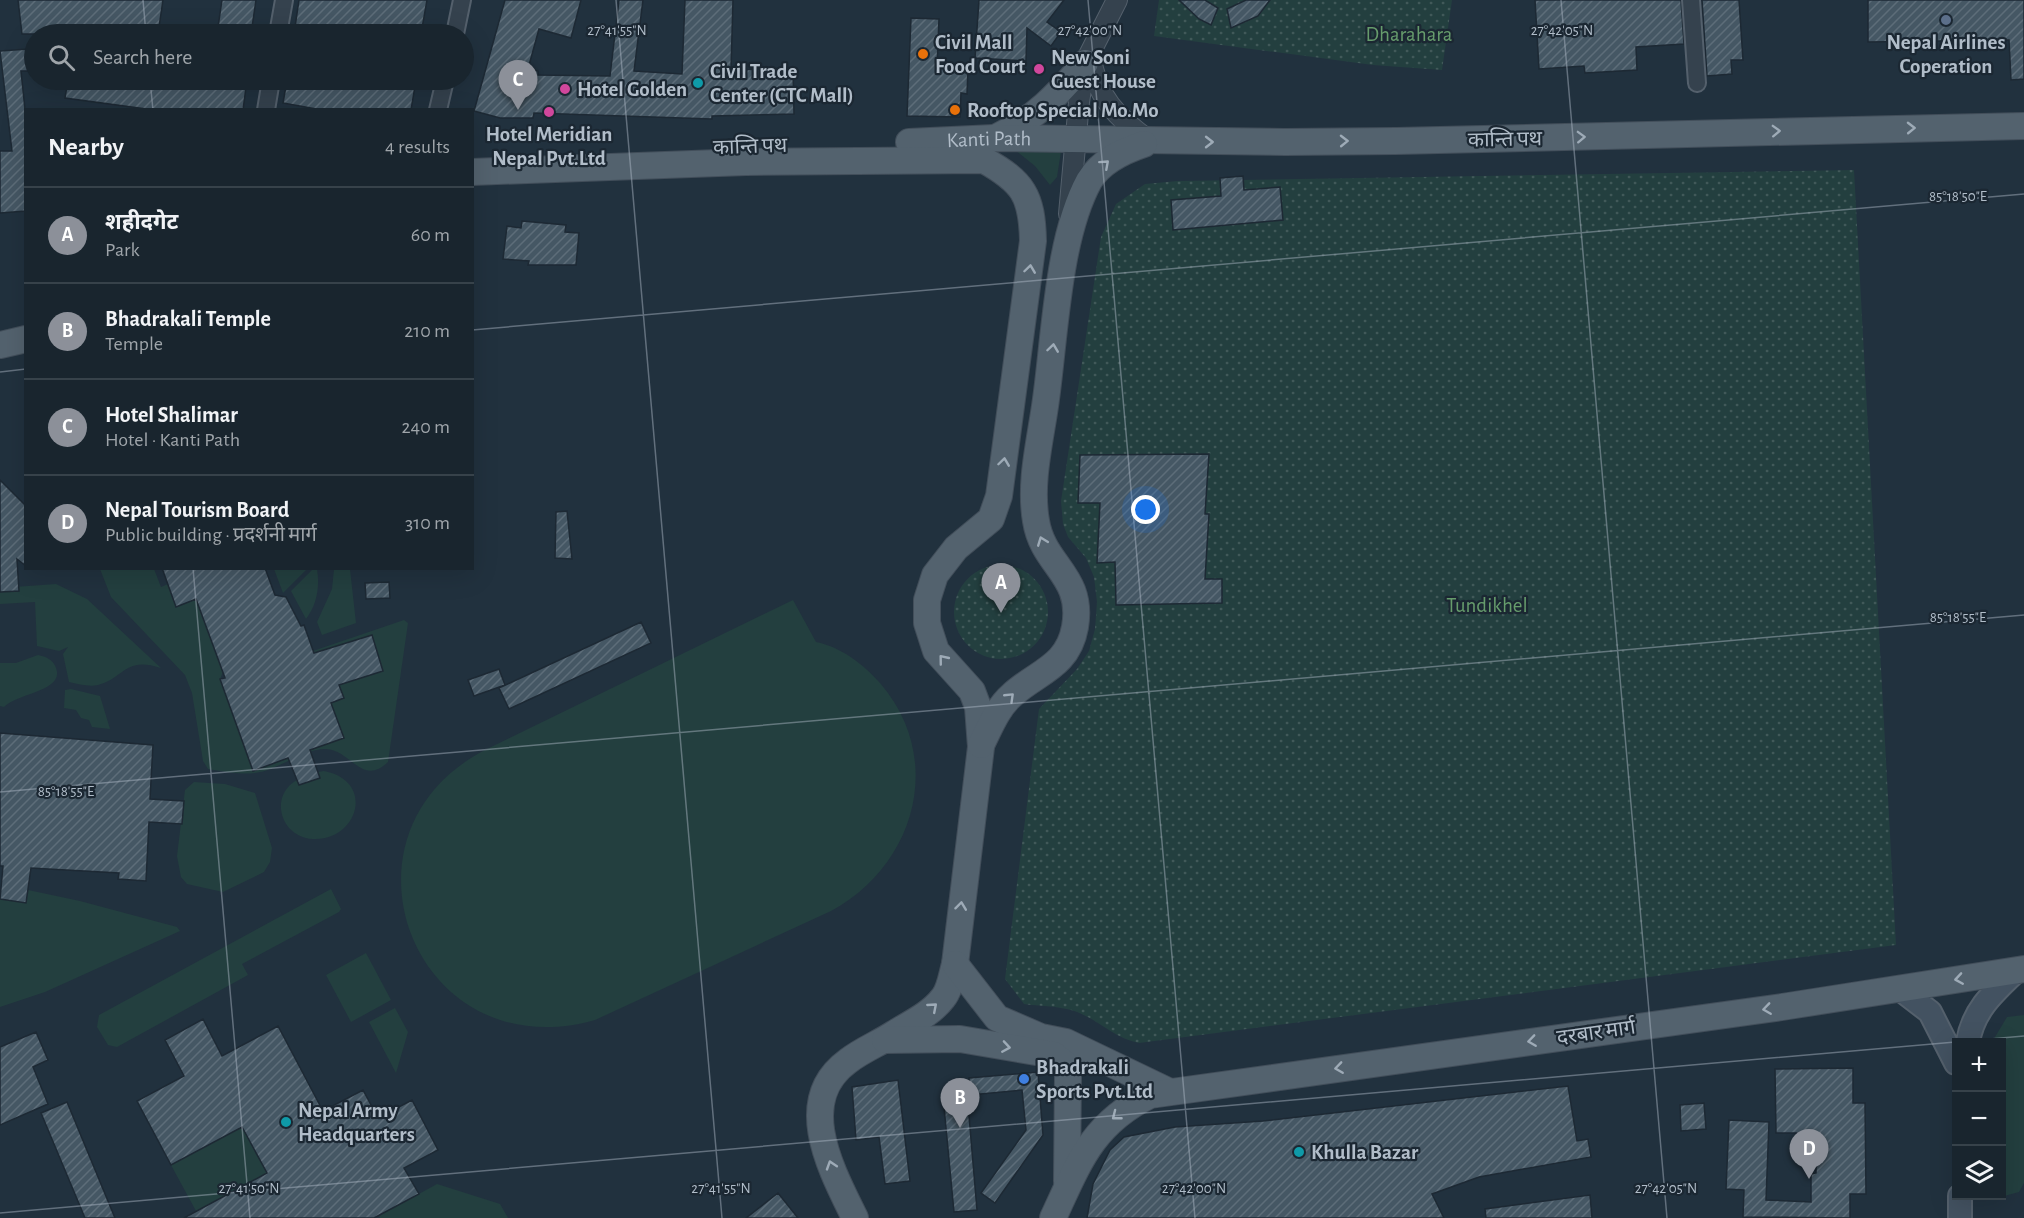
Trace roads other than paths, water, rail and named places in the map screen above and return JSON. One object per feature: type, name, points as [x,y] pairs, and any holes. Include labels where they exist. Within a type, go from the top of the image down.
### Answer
[{"type":"main road","points":[[994,138],[1022,124],[1042,110],[1088,56]]},
{"type":"main road","name":"कान्ति पथ","points":[[1076,138],[1150,141],[1480,140],[2024,126]]},
{"type":"main road","name":"Kanti Path","points":[[902,142],[994,138],[1076,138]]},
{"type":"main road","points":[[981,747],[999,708],[1012,694],[1049,670],[1065,652],[1075,628],[1076,603],[1067,576],[1041,543],[1033,494],[1066,248],[1081,200],[1095,174],[1111,158],[1150,141]]},
{"type":"main road","name":"कान्ति पथ","points":[[474,156],[902,142]]},
{"type":"main road","points":[[474,172],[757,162],[984,160],[1008,173],[1019,183],[1027,196],[1033,219],[1033,241],[999,496],[991,519],[956,548],[935,575],[927,600],[927,623],[936,651],[972,690],[978,707],[981,747],[955,964],[945,997],[928,1012],[885,1040],[848,1060],[829,1081],[822,1093],[819,1118],[822,1136],[832,1171],[855,1218]]},
{"type":"main road","points":[[0,328],[24,323]]},
{"type":"main road","points":[[0,345],[24,339]]},
{"type":"main road","points":[[955,964],[998,1018],[1041,1037],[1066,1042],[1168,1091]]},
{"type":"main road","points":[[1968,1038],[1970,1026],[1984,1002],[2021,970]]},
{"type":"main road","name":"दरबार मार्ग","points":[[1053,1218],[1092,1139],[1109,1121],[1150,1095],[2021,970]]},
{"type":"main road","points":[[1900,989],[1930,1011],[1952,1055]]},
{"type":"main road","points":[[885,1040],[960,1039],[1054,1055],[1065,1064],[1068,1074],[1067,1187]]},
{"type":"main road","points":[[1960,1200],[1960,1218]]},
{"type":"street","points":[[280,24],[284,0]]},
{"type":"street","points":[[457,24],[462,0]]},
{"type":"street","points":[[1066,248],[1076,138],[1088,56],[1117,0]]},
{"type":"street","points":[[1691,0],[1697,83]]},
{"type":"street","points":[[1088,56],[1105,100],[1128,127],[1150,141]]},
{"type":"street","points":[[266,108],[269,90]]},
{"type":"street","points":[[438,108],[442,90]]},
{"type":"place","name":"Nepal Airlines Coperation","points":[[1946,20]]},
{"type":"place","name":"Civil Mall Food Court","points":[[923,54]]},
{"type":"place","name":"New Soni Guest House","points":[[1039,69]]},
{"type":"place","name":"Civil Trade Center (CTC Mall)","points":[[698,83]]},
{"type":"place","name":"Hotel Golden","points":[[565,89]]},
{"type":"place","name":"Hotel Shalimar","points":[[518,110]]},
{"type":"place","name":"Rooftop Special Mo.Mo","points":[[955,110]]},
{"type":"place","name":"Hotel Meridian Nepal Pvt.Ltd","points":[[549,112]]},
{"type":"place","name":"शहीदगेट","points":[[1001,613]]},
{"type":"place","name":"Bhadrakali Sports Pvt.Ltd","points":[[1024,1079]]},
{"type":"place","name":"Nepal Army Headquarters","points":[[286,1122]]},
{"type":"place","name":"Bhadrakali Temple","points":[[960,1128]]},
{"type":"place","name":"Khulla Bazar","points":[[1299,1152]]},
{"type":"place","name":"Nepal Tourism Board","points":[[1809,1179]]},
{"type":"park label","name":"Dharahara","points":[[1409,34]]},
{"type":"park label","name":"Tundikhel","points":[[1487,605]]}]
